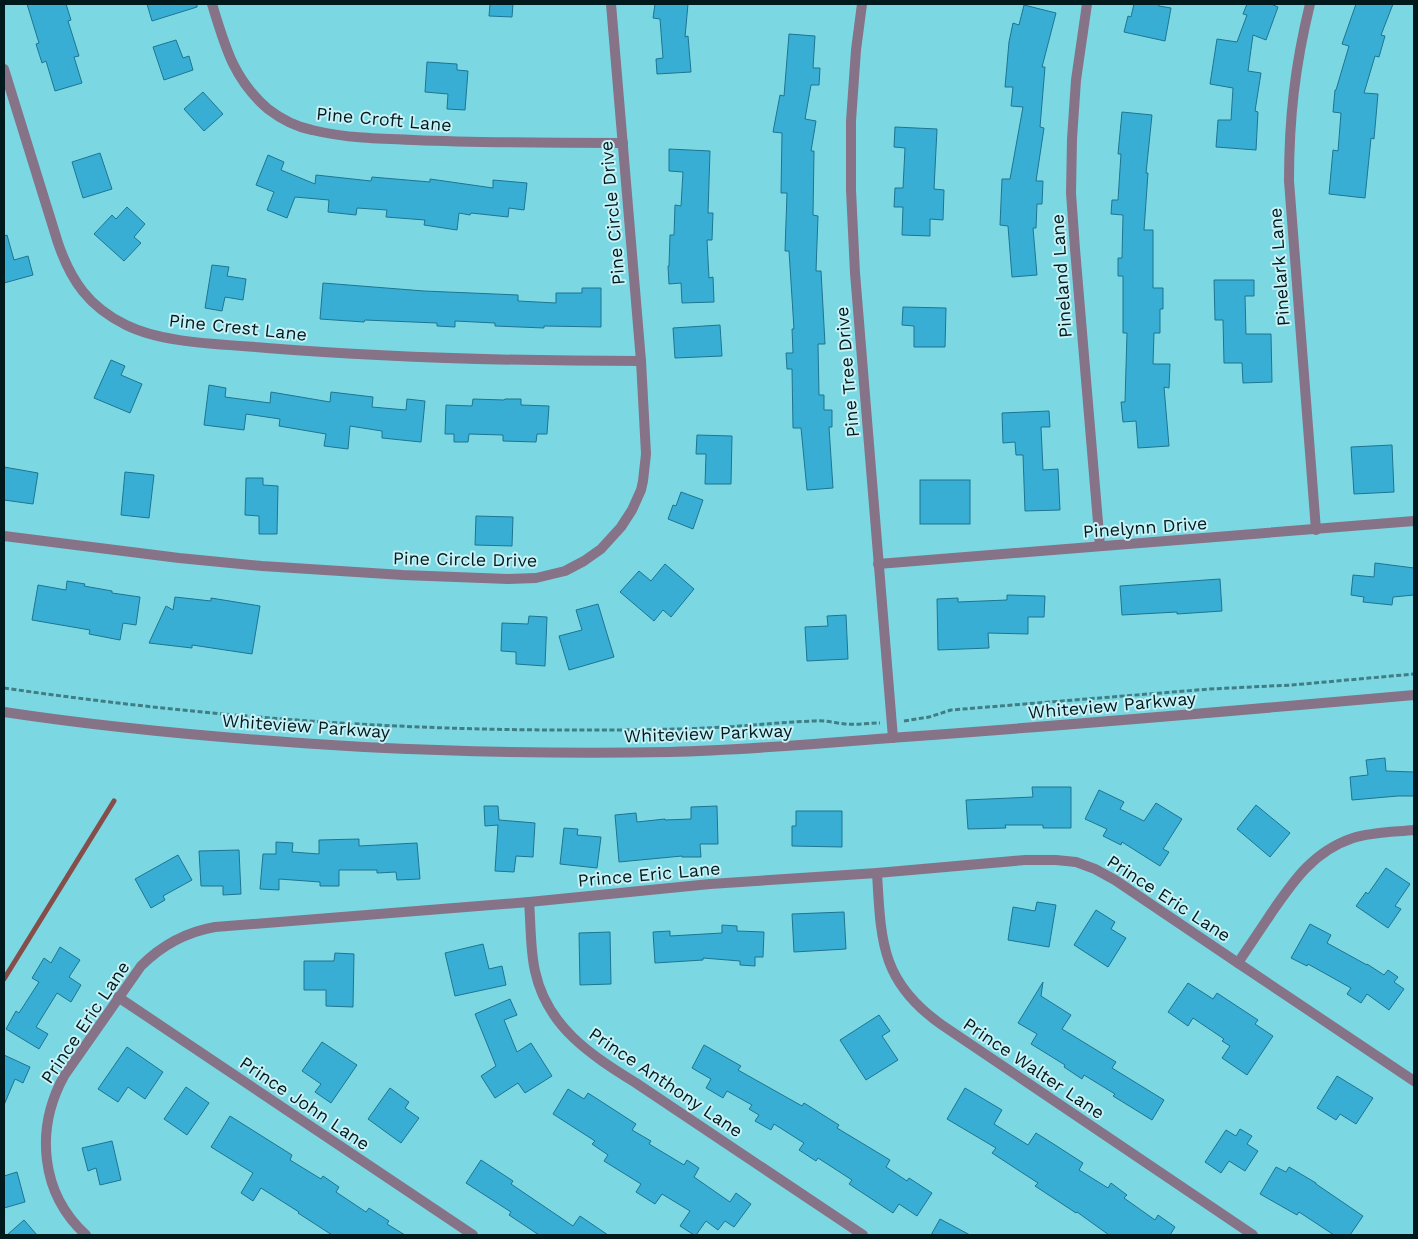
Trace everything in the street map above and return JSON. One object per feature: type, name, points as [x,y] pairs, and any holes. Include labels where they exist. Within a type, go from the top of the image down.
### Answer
[{"type":"street","name":"Pine Croft Lane","points":[[212,4],[227,53],[241,78],[270,110],[301,127],[336,135],[385,139],[489,143],[623,143]]},
{"type":"street","name":"Pine Circle Drive","points":[[4,536],[179,558],[306,570],[499,578],[536,578],[556,574],[575,566],[601,549],[621,527],[637,499],[643,481],[646,454],[641,361],[611,4]]},
{"type":"street","name":"Pine Tree Drive","points":[[862,4],[857,41],[852,112],[851,190],[855,273],[893,738]]},
{"type":"street","name":"Pineland Lane","points":[[1087,4],[1076,80],[1072,139],[1072,193],[1100,546]]},
{"type":"street","name":"Pinelark Lane","points":[[1310,4],[1300,48],[1293,93],[1289,181],[1316,530]]},
{"type":"street","name":"Pine Crest Lane","points":[[4,69],[68,270],[78,286],[94,304],[106,314],[127,326],[146,333],[173,339],[284,349],[433,358],[535,361],[641,361]]},
{"type":"street","name":"Pinelynn Drive","points":[[878,564],[1414,521]]},
{"type":"street","name":"Whiteview Parkway","points":[[4,712],[113,726],[246,739],[493,752],[601,753],[675,752],[778,747],[1153,718],[1414,695]]},
{"type":"street","points":[[1238,964],[1294,880],[1320,856],[1336,845],[1364,835],[1414,830]]},
{"type":"street","name":"Prince Eric Lane","points":[[86,1235],[63,1207],[52,1185],[45,1151],[46,1128],[52,1102],[64,1076],[135,973],[156,952],[177,939],[205,929],[226,926],[529,902],[710,884],[877,873],[1025,860],[1076,862],[1095,868],[1115,880],[1414,1080]]},
{"type":"street","name":"Prince Walter Lane","points":[[877,873],[880,920],[886,952],[896,979],[912,1000],[942,1026],[1253,1235]]},
{"type":"street","name":"Prince Anthony Lane","points":[[529,902],[533,956],[540,988],[550,1009],[559,1022],[579,1044],[604,1063],[863,1235]]},
{"type":"street","name":"Prince John Lane","points":[[118,997],[473,1235]]},
{"type":"path","points":[[917,720],[951,710],[1210,689],[1292,685],[1414,674]]},
{"type":"path","points":[[4,688],[166,709],[415,726],[567,730],[726,727],[814,721],[864,724]]},
{"type":"building","points":[[27,4],[66,4],[71,20],[68,21],[79,56],[74,57],[82,83],[55,91],[46,61],[42,63],[36,44],[39,43]]},
{"type":"building","points":[[147,4],[197,4],[197,7],[152,21]]},
{"type":"building","points":[[490,4],[513,4],[512,17],[489,16]]},
{"type":"building","points":[[655,4],[688,4],[685,37],[688,36],[691,72],[657,74],[656,59],[663,58],[660,19],[653,18]]},
{"type":"building","points":[[1134,4],[1159,4],[1159,6],[1171,8],[1165,41],[1124,32],[1128,16],[1131,17]]},
{"type":"building","points":[[1247,4],[1271,4],[1278,7],[1266,40],[1253,35],[1248,71],[1261,73],[1255,111],[1258,112],[1256,150],[1216,147],[1218,120],[1231,120],[1233,88],[1210,84],[1217,39],[1237,42],[1247,15],[1243,14]]},
{"type":"building","points":[[1356,4],[1393,4],[1381,35],[1385,36],[1379,57],[1375,56],[1364,93],[1378,94],[1374,139],[1371,138],[1365,198],[1329,194],[1333,150],[1338,151],[1341,113],[1333,112],[1335,90],[1349,46],[1342,44]]},
{"type":"building","points":[[1024,5],[1056,13],[1042,67],[1045,67],[1040,127],[1044,128],[1036,181],[1043,181],[1042,204],[1037,204],[1036,228],[1033,228],[1037,275],[1012,277],[1008,226],[1000,225],[1002,179],[1010,179],[1023,107],[1011,106],[1013,87],[1005,87],[1009,42],[1013,23],[1019,25]]},
{"type":"building","points":[[789,34],[815,36],[813,68],[820,68],[819,85],[811,85],[805,119],[816,121],[811,151],[814,151],[813,215],[818,216],[816,271],[821,271],[825,344],[818,344],[819,395],[824,395],[824,410],[832,410],[832,427],[829,427],[833,488],[807,490],[801,428],[793,428],[792,369],[787,369],[786,353],[793,353],[792,329],[794,329],[789,251],[785,251],[787,193],[781,193],[782,133],[773,132],[780,95],[784,96]]},
{"type":"building","points":[[176,40],[183,58],[189,56],[193,70],[164,80],[153,47]]},
{"type":"building","points":[[427,62],[457,64],[457,70],[468,71],[465,110],[447,109],[448,94],[425,92]]},
{"type":"building","points":[[203,92],[223,114],[204,131],[184,109]]},
{"type":"building","points":[[1122,112],[1152,115],[1146,173],[1148,173],[1144,230],[1153,230],[1153,288],[1163,288],[1163,309],[1160,309],[1160,333],[1154,333],[1153,364],[1170,364],[1169,388],[1164,387],[1169,446],[1138,448],[1136,421],[1123,422],[1121,402],[1125,402],[1127,333],[1123,333],[1123,276],[1118,276],[1118,258],[1122,258],[1123,215],[1111,214],[1112,200],[1118,200],[1121,154],[1118,154]]},
{"type":"building","points":[[895,127],[937,129],[934,189],[944,190],[943,220],[930,219],[930,236],[902,235],[903,207],[894,207],[895,188],[903,188],[905,148],[894,147]]},
{"type":"building","points":[[669,149],[710,151],[708,213],[713,213],[712,240],[707,240],[709,278],[713,277],[714,302],[682,303],[681,283],[669,284],[670,235],[674,235],[675,205],[681,206],[683,172],[669,171]]},
{"type":"building","points":[[100,153],[112,189],[83,198],[72,162]]},
{"type":"building","points":[[268,155],[284,162],[281,170],[315,184],[316,175],[371,181],[372,177],[430,182],[430,179],[493,188],[493,180],[527,183],[524,210],[509,208],[508,217],[459,213],[457,230],[424,225],[425,220],[386,217],[387,210],[357,208],[356,215],[328,212],[329,200],[295,197],[287,218],[267,210],[274,192],[256,185]]},
{"type":"building","points":[[127,207],[145,224],[134,237],[141,243],[124,261],[94,234],[112,215],[116,219]]},
{"type":"building","points":[[7,235],[14,260],[28,256],[33,275],[4,283],[4,236]]},
{"type":"building","points":[[212,265],[229,267],[227,276],[246,279],[243,300],[225,297],[222,311],[205,308]]},
{"type":"building","points":[[1214,280],[1254,280],[1254,296],[1245,296],[1246,334],[1271,334],[1272,382],[1243,383],[1242,363],[1224,363],[1223,320],[1215,320]]},
{"type":"building","points":[[323,283],[424,291],[518,295],[518,301],[556,303],[556,293],[582,293],[582,288],[601,288],[601,327],[544,326],[544,328],[495,326],[495,323],[455,321],[455,327],[437,326],[437,323],[320,319]]},
{"type":"building","points":[[903,307],[946,308],[945,347],[914,347],[914,326],[902,325]]},
{"type":"building","points":[[720,325],[722,356],[675,358],[673,328]]},
{"type":"building","points":[[111,360],[125,366],[121,375],[142,384],[130,413],[94,398]]},
{"type":"building","points":[[209,385],[226,388],[225,397],[270,403],[271,392],[330,402],[331,392],[373,397],[372,407],[406,410],[407,399],[425,401],[421,442],[382,438],[382,431],[350,426],[348,449],[324,446],[326,434],[279,426],[280,419],[246,414],[244,430],[204,425]]},
{"type":"building","points":[[473,399],[521,399],[521,405],[549,406],[547,434],[537,434],[536,442],[503,441],[503,435],[469,434],[468,442],[454,442],[454,434],[445,434],[446,405],[472,406]]},
{"type":"building","points":[[1049,411],[1050,427],[1041,427],[1043,470],[1058,469],[1060,510],[1025,511],[1023,455],[1016,455],[1015,442],[1003,443],[1002,413]]},
{"type":"building","points":[[697,435],[732,436],[731,484],[705,484],[706,454],[696,454]]},
{"type":"building","points":[[1392,445],[1394,492],[1354,494],[1351,447]]},
{"type":"building","points":[[4,467],[38,473],[33,504],[4,500]]},
{"type":"building","points":[[125,472],[154,475],[149,518],[121,515]]},
{"type":"building","points":[[246,478],[263,478],[263,485],[278,486],[277,534],[259,534],[259,516],[245,515]]},
{"type":"building","points":[[920,480],[970,480],[970,524],[920,524]]},
{"type":"building","points":[[681,492],[703,500],[693,529],[668,519],[673,505],[676,506]]},
{"type":"building","points":[[476,516],[513,517],[512,546],[475,545]]},
{"type":"building","points":[[1375,563],[1414,568],[1414,595],[1393,597],[1392,605],[1363,602],[1364,597],[1351,595],[1353,575],[1374,577]]},
{"type":"building","points":[[665,564],[694,589],[671,617],[663,610],[654,621],[620,592],[639,571],[651,581]]},
{"type":"building","points":[[1220,579],[1222,611],[1122,615],[1120,586]]},
{"type":"building","points":[[67,581],[112,591],[112,593],[140,597],[136,625],[123,623],[120,640],[89,634],[90,630],[32,620],[38,585],[66,590]]},
{"type":"building","points":[[1007,595],[1045,596],[1044,617],[1028,617],[1028,634],[988,633],[989,648],[938,650],[937,599],[958,598],[958,602],[1007,600]]},
{"type":"building","points":[[175,597],[211,601],[211,598],[260,606],[252,654],[192,645],[192,648],[149,643],[166,606],[173,610]]},
{"type":"building","points":[[598,604],[614,657],[569,670],[559,636],[582,630],[576,610]]},
{"type":"building","points":[[846,615],[848,659],[807,661],[805,627],[828,626],[827,616]]},
{"type":"building","points":[[529,616],[547,617],[545,666],[516,664],[516,652],[501,651],[502,623],[528,624]]},
{"type":"building","points":[[1385,758],[1386,771],[1414,772],[1414,796],[1352,800],[1350,777],[1368,775],[1366,760]]},
{"type":"building","points":[[1032,787],[1071,787],[1071,828],[1043,828],[1043,825],[1005,825],[1006,828],[968,829],[966,800],[1033,797]]},
{"type":"building","points":[[1099,790],[1124,802],[1120,809],[1144,821],[1156,803],[1182,819],[1163,849],[1169,852],[1160,866],[1122,842],[1121,845],[1103,836],[1107,829],[1085,819]]},
{"type":"building","points":[[1256,805],[1290,833],[1270,857],[1237,829]]},
{"type":"building","points":[[484,806],[498,806],[499,820],[535,823],[533,857],[516,856],[514,872],[495,871],[498,825],[485,826]]},
{"type":"building","points":[[717,806],[718,844],[700,844],[701,857],[682,856],[619,862],[615,815],[636,813],[637,822],[691,819],[691,807]]},
{"type":"building","points":[[796,811],[842,811],[842,847],[792,846],[792,826],[796,826]]},
{"type":"building","points":[[564,828],[578,829],[577,835],[601,837],[597,868],[560,864]]},
{"type":"building","points":[[359,839],[359,846],[417,843],[420,879],[397,880],[396,872],[377,873],[377,870],[339,870],[339,886],[320,886],[320,882],[279,879],[279,890],[260,889],[263,854],[276,854],[276,842],[293,843],[292,852],[319,854],[319,840]]},
{"type":"building","points":[[239,850],[241,894],[223,895],[223,886],[201,886],[199,851]]},
{"type":"building","points":[[178,855],[192,880],[163,896],[165,900],[151,908],[135,879]]},
{"type":"building","points":[[1386,868],[1410,884],[1395,906],[1401,909],[1388,928],[1356,906],[1366,892],[1368,894]]},
{"type":"building","points":[[1037,902],[1056,905],[1049,947],[1008,940],[1013,907],[1035,911]]},
{"type":"building","points":[[1096,910],[1115,922],[1111,929],[1126,938],[1108,967],[1074,945]]},
{"type":"building","points":[[844,912],[846,949],[794,952],[792,914]]},
{"type":"building","points":[[1310,924],[1331,935],[1327,943],[1384,975],[1388,970],[1398,977],[1394,982],[1404,989],[1389,1010],[1367,994],[1361,1003],[1347,994],[1351,988],[1308,964],[1307,966],[1291,958]]},
{"type":"building","points":[[722,925],[737,926],[737,931],[764,932],[763,957],[755,957],[755,966],[740,965],[740,961],[703,958],[703,960],[655,963],[653,932],[670,931],[670,936],[722,933]]},
{"type":"building","points":[[610,932],[611,984],[580,985],[579,933]]},
{"type":"building","points":[[483,944],[489,969],[502,966],[506,985],[455,996],[445,953]]},
{"type":"building","points":[[60,947],[80,960],[69,977],[81,985],[71,1002],[57,993],[36,1027],[48,1034],[39,1049],[6,1029],[16,1011],[19,1013],[39,982],[32,978],[44,958],[51,963]]},
{"type":"building","points":[[335,953],[354,954],[353,1007],[326,1006],[326,990],[304,990],[304,961],[334,961]]},
{"type":"building","points":[[1043,982],[1041,996],[1071,1015],[1062,1029],[1116,1062],[1112,1068],[1164,1100],[1152,1120],[1113,1096],[1115,1094],[1084,1075],[1082,1079],[1064,1067],[1065,1065],[1031,1044],[1037,1034],[1018,1023]]},
{"type":"building","points":[[1188,983],[1213,999],[1217,993],[1258,1020],[1255,1024],[1273,1036],[1247,1075],[1222,1058],[1230,1046],[1222,1041],[1224,1039],[1193,1018],[1188,1026],[1168,1012]]},
{"type":"building","points":[[510,999],[517,1015],[504,1020],[517,1052],[531,1043],[552,1076],[525,1093],[518,1083],[495,1098],[481,1076],[496,1066],[475,1014]]},
{"type":"building","points":[[879,1015],[890,1031],[882,1036],[898,1060],[866,1080],[840,1040]]},
{"type":"building","points":[[322,1042],[357,1065],[331,1103],[315,1092],[321,1084],[302,1071]]},
{"type":"building","points":[[704,1045],[741,1066],[738,1070],[802,1106],[804,1103],[839,1125],[837,1128],[890,1160],[886,1167],[907,1181],[909,1178],[932,1193],[917,1216],[899,1204],[893,1213],[849,1184],[852,1180],[818,1158],[816,1161],[799,1150],[804,1143],[774,1124],[771,1130],[755,1121],[759,1115],[749,1109],[752,1105],[727,1091],[723,1098],[706,1088],[711,1079],[692,1068]]},
{"type":"building","points":[[127,1047],[163,1072],[145,1099],[128,1087],[118,1102],[98,1089]]},
{"type":"building","points":[[4,1055],[30,1067],[23,1083],[15,1079],[4,1105]]},
{"type":"building","points":[[1337,1076],[1373,1098],[1356,1124],[1340,1114],[1336,1120],[1317,1108]]},
{"type":"building","points":[[186,1087],[209,1103],[187,1135],[164,1119]]},
{"type":"building","points":[[390,1088],[409,1102],[405,1108],[419,1118],[401,1143],[368,1119]]},
{"type":"building","points":[[965,1088],[1002,1110],[994,1124],[1028,1145],[1036,1133],[1052,1143],[1083,1163],[1079,1170],[1108,1188],[1111,1183],[1127,1195],[1124,1198],[1155,1220],[1158,1215],[1175,1227],[1170,1235],[1109,1235],[1077,1212],[1035,1186],[1038,1183],[992,1153],[996,1148],[947,1119]]},
{"type":"building","points":[[568,1089],[584,1099],[588,1093],[636,1124],[632,1130],[651,1141],[649,1144],[684,1165],[687,1160],[699,1168],[694,1177],[730,1202],[736,1193],[751,1204],[734,1227],[725,1221],[718,1230],[706,1221],[696,1235],[694,1235],[680,1226],[690,1211],[662,1194],[655,1204],[636,1192],[641,1184],[604,1161],[608,1155],[592,1144],[595,1141],[553,1114]]},
{"type":"building","points":[[230,1116],[292,1155],[290,1160],[321,1179],[323,1176],[339,1187],[336,1192],[366,1212],[369,1208],[389,1221],[387,1224],[405,1235],[332,1235],[261,1188],[253,1201],[241,1193],[253,1173],[211,1147]]},
{"type":"building","points":[[1240,1129],[1252,1136],[1247,1144],[1258,1151],[1245,1171],[1229,1161],[1221,1173],[1205,1162],[1226,1130],[1236,1136]]},
{"type":"building","points":[[112,1141],[121,1180],[100,1185],[96,1168],[88,1171],[82,1148]]},
{"type":"building","points":[[481,1160],[513,1181],[511,1184],[573,1226],[580,1216],[608,1235],[539,1235],[509,1215],[511,1212],[466,1183]]},
{"type":"building","points":[[1276,1167],[1286,1172],[1289,1167],[1316,1183],[1363,1216],[1350,1235],[1334,1235],[1299,1212],[1297,1215],[1260,1194]]},
{"type":"building","points":[[17,1172],[25,1202],[4,1208],[4,1176]]},
{"type":"building","points":[[940,1219],[970,1235],[931,1235]]},
{"type":"building","points":[[24,1220],[37,1235],[7,1235]]},
{"type":"waterway","points":[[4,979],[114,801]]}]
